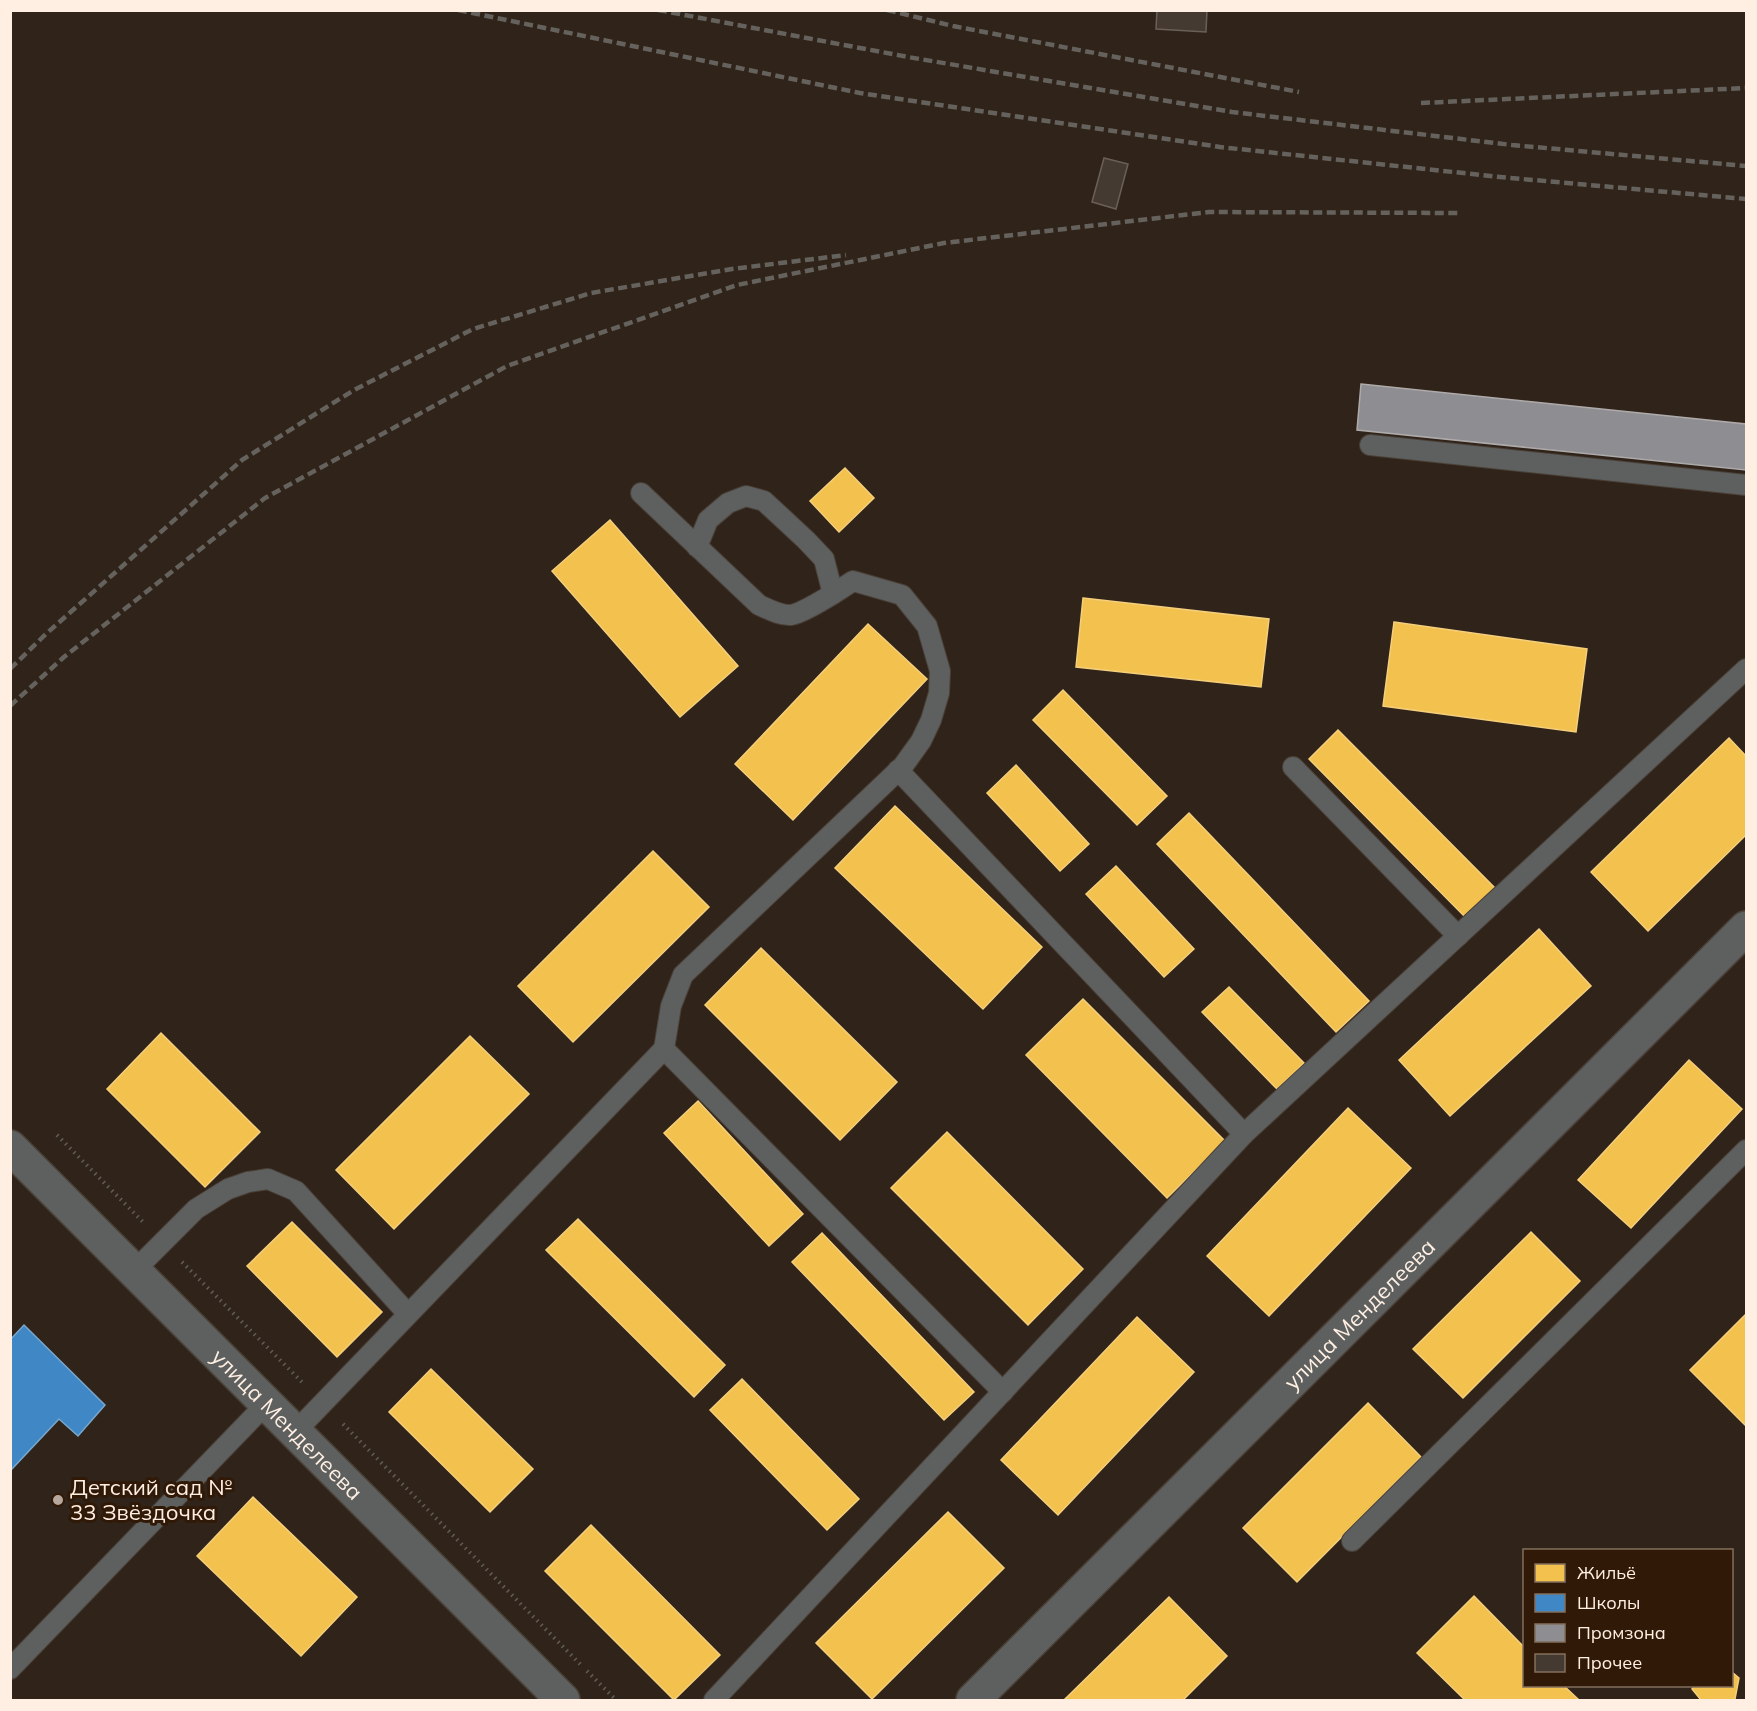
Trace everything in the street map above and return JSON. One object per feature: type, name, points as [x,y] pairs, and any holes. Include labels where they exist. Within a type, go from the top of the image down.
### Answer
[{"type":"street","name":"улица Менделеева","points":[[973,1701],[1746,928]]},
{"type":"street","name":"улица Менделеева","points":[[10,1147],[563,1701]]},
{"type":"lane","points":[[1370,445],[1746,485]]},
{"type":"lane","points":[[295,1432],[664,1048],[671,1006],[683,975],[898,770],[921,741],[931,720],[939,693],[940,671],[927,626],[902,595],[854,582],[791,615],[759,605],[641,493]]},
{"type":"lane","points":[[697,547],[708,520],[729,503],[746,496],[764,501],[807,540],[824,560],[833,594]]},
{"type":"lane","points":[[714,1701],[1244,1134],[1746,669]]},
{"type":"lane","points":[[1293,767],[1458,936]]},
{"type":"lane","points":[[898,770],[1244,1134]]},
{"type":"lane","points":[[664,1048],[1003,1392]]},
{"type":"lane","points":[[1352,1541],[1746,1150]]},
{"type":"lane","points":[[134,1271],[196,1209],[228,1189],[268,1179],[296,1191],[408,1314]]},
{"type":"lane","points":[[10,1669],[267,1404]]},
{"type":"building: Жильё","points":[[845,468],[874,498],[839,532],[810,501]]},
{"type":"building: Жильё","points":[[610,520],[738,666],[680,717],[552,571]]},
{"type":"building: Жильё","points":[[1083,598],[1269,619],[1261,687],[1076,667]]},
{"type":"building: Жильё","points":[[1394,622],[1587,649],[1576,732],[1383,706]]},
{"type":"building: Жильё","points":[[868,624],[927,679],[793,820],[735,764]]},
{"type":"building: Жильё","points":[[1063,690],[1167,796],[1137,825],[1033,720]]},
{"type":"building: Жильё","points":[[1338,730],[1498,891],[1469,921],[1309,759]]},
{"type":"building: Жильё","points":[[1729,738],[1746,756],[1746,835],[1648,931],[1591,872]]},
{"type":"building: Жильё","points":[[1016,765],[1089,844],[1060,871],[987,793]]},
{"type":"building: Жильё","points":[[895,806],[1042,947],[983,1009],[835,868]]},
{"type":"building: Жильё","points":[[1189,813],[1369,1001],[1336,1032],[1157,844]]},
{"type":"building: Жильё","points":[[653,851],[709,907],[573,1042],[518,986]]},
{"type":"building: Жильё","points":[[1116,866],[1194,949],[1164,977],[1086,894]]},
{"type":"building: Жильё","points":[[1539,929],[1591,986],[1450,1116],[1399,1060]]},
{"type":"building: Жильё","points":[[761,948],[897,1082],[840,1140],[705,1005]]},
{"type":"building: Жильё","points":[[1229,987],[1304,1063],[1277,1089],[1202,1012]]},
{"type":"building: Жильё","points":[[1083,999],[1225,1141],[1167,1198],[1026,1055]]},
{"type":"building: Жильё","points":[[161,1033],[260,1132],[205,1187],[107,1089]]},
{"type":"building: Жильё","points":[[470,1036],[529,1094],[394,1229],[336,1170]]},
{"type":"building: Жильё","points":[[1689,1060],[1742,1109],[1631,1228],[1578,1180]]},
{"type":"building: Жильё","points":[[698,1101],[803,1214],[769,1246],[664,1133]]},
{"type":"building: Жильё","points":[[1348,1108],[1411,1168],[1269,1316],[1207,1256]]},
{"type":"building: Жильё","points":[[947,1132],[1083,1269],[1028,1325],[891,1188]]},
{"type":"building: Жильё","points":[[578,1219],[725,1365],[694,1397],[546,1250]]},
{"type":"building: Жильё","points":[[292,1222],[382,1312],[337,1357],[247,1266]]},
{"type":"building: Жильё","points":[[1531,1232],[1580,1281],[1463,1398],[1413,1349]]},
{"type":"building: Жильё","points":[[822,1233],[974,1392],[944,1420],[792,1262]]},
{"type":"building: Жильё","points":[[1746,1314],[1746,1426],[1690,1370]]},
{"type":"building: Жильё","points":[[1137,1317],[1194,1372],[1058,1515],[1001,1460]]},
{"type":"building: Жильё","points":[[431,1369],[533,1469],[490,1512],[389,1412]]},
{"type":"building: Жильё","points":[[742,1379],[859,1499],[827,1530],[710,1410]]},
{"type":"building: Жильё","points":[[1368,1403],[1421,1457],[1297,1582],[1243,1528]]},
{"type":"building: Жильё","points":[[253,1497],[357,1597],[301,1656],[197,1556]]},
{"type":"building: Жильё","points":[[948,1512],[1004,1568],[872,1699],[816,1643]]},
{"type":"building: Жильё","points":[[591,1525],[720,1655],[674,1700],[545,1571]]},
{"type":"building: Жильё","points":[[1474,1596],[1523,1646],[1523,1687],[1565,1687],[1579,1700],[1465,1700],[1417,1653]]},
{"type":"building: Жильё","points":[[1169,1597],[1227,1656],[1183,1700],[1064,1700]]},
{"type":"building: Жильё","points":[[1733,1673],[1739,1678],[1733,1700],[1701,1700],[1692,1689],[1693,1687],[1733,1687]]},
{"type":"building: Школы","points":[[24,1325],[105,1405],[78,1436],[59,1419],[10,1471],[10,1340]]},
{"type":"building: Промзона","points":[[1361,384],[1746,424],[1746,470],[1357,430]]},
{"type":"building: Прочее","points":[[1157,10],[1207,10],[1206,32],[1156,29]]},
{"type":"building: Прочее","points":[[1104,158],[1128,164],[1116,209],[1092,202]]},
{"type":"railway","points":[[458,10],[860,93],[1220,147],[1500,177],[1746,199]]},
{"type":"railway","points":[[658,10],[908,57],[1232,112],[1512,145],[1746,166]]},
{"type":"railway","points":[[887,10],[953,26],[1299,92]]},
{"type":"railway","points":[[1421,103],[1746,88]]},
{"type":"railway","points":[[10,706],[64,657],[265,498],[507,366],[737,285],[944,243],[1209,212],[1460,213]]},
{"type":"railway","points":[[10,669],[47,633],[242,460],[354,390],[473,329],[591,293],[732,269],[846,255]]},
{"type":"place","name":"Детский сад № 33 Звёздочка","points":[[58,1500]]}]
